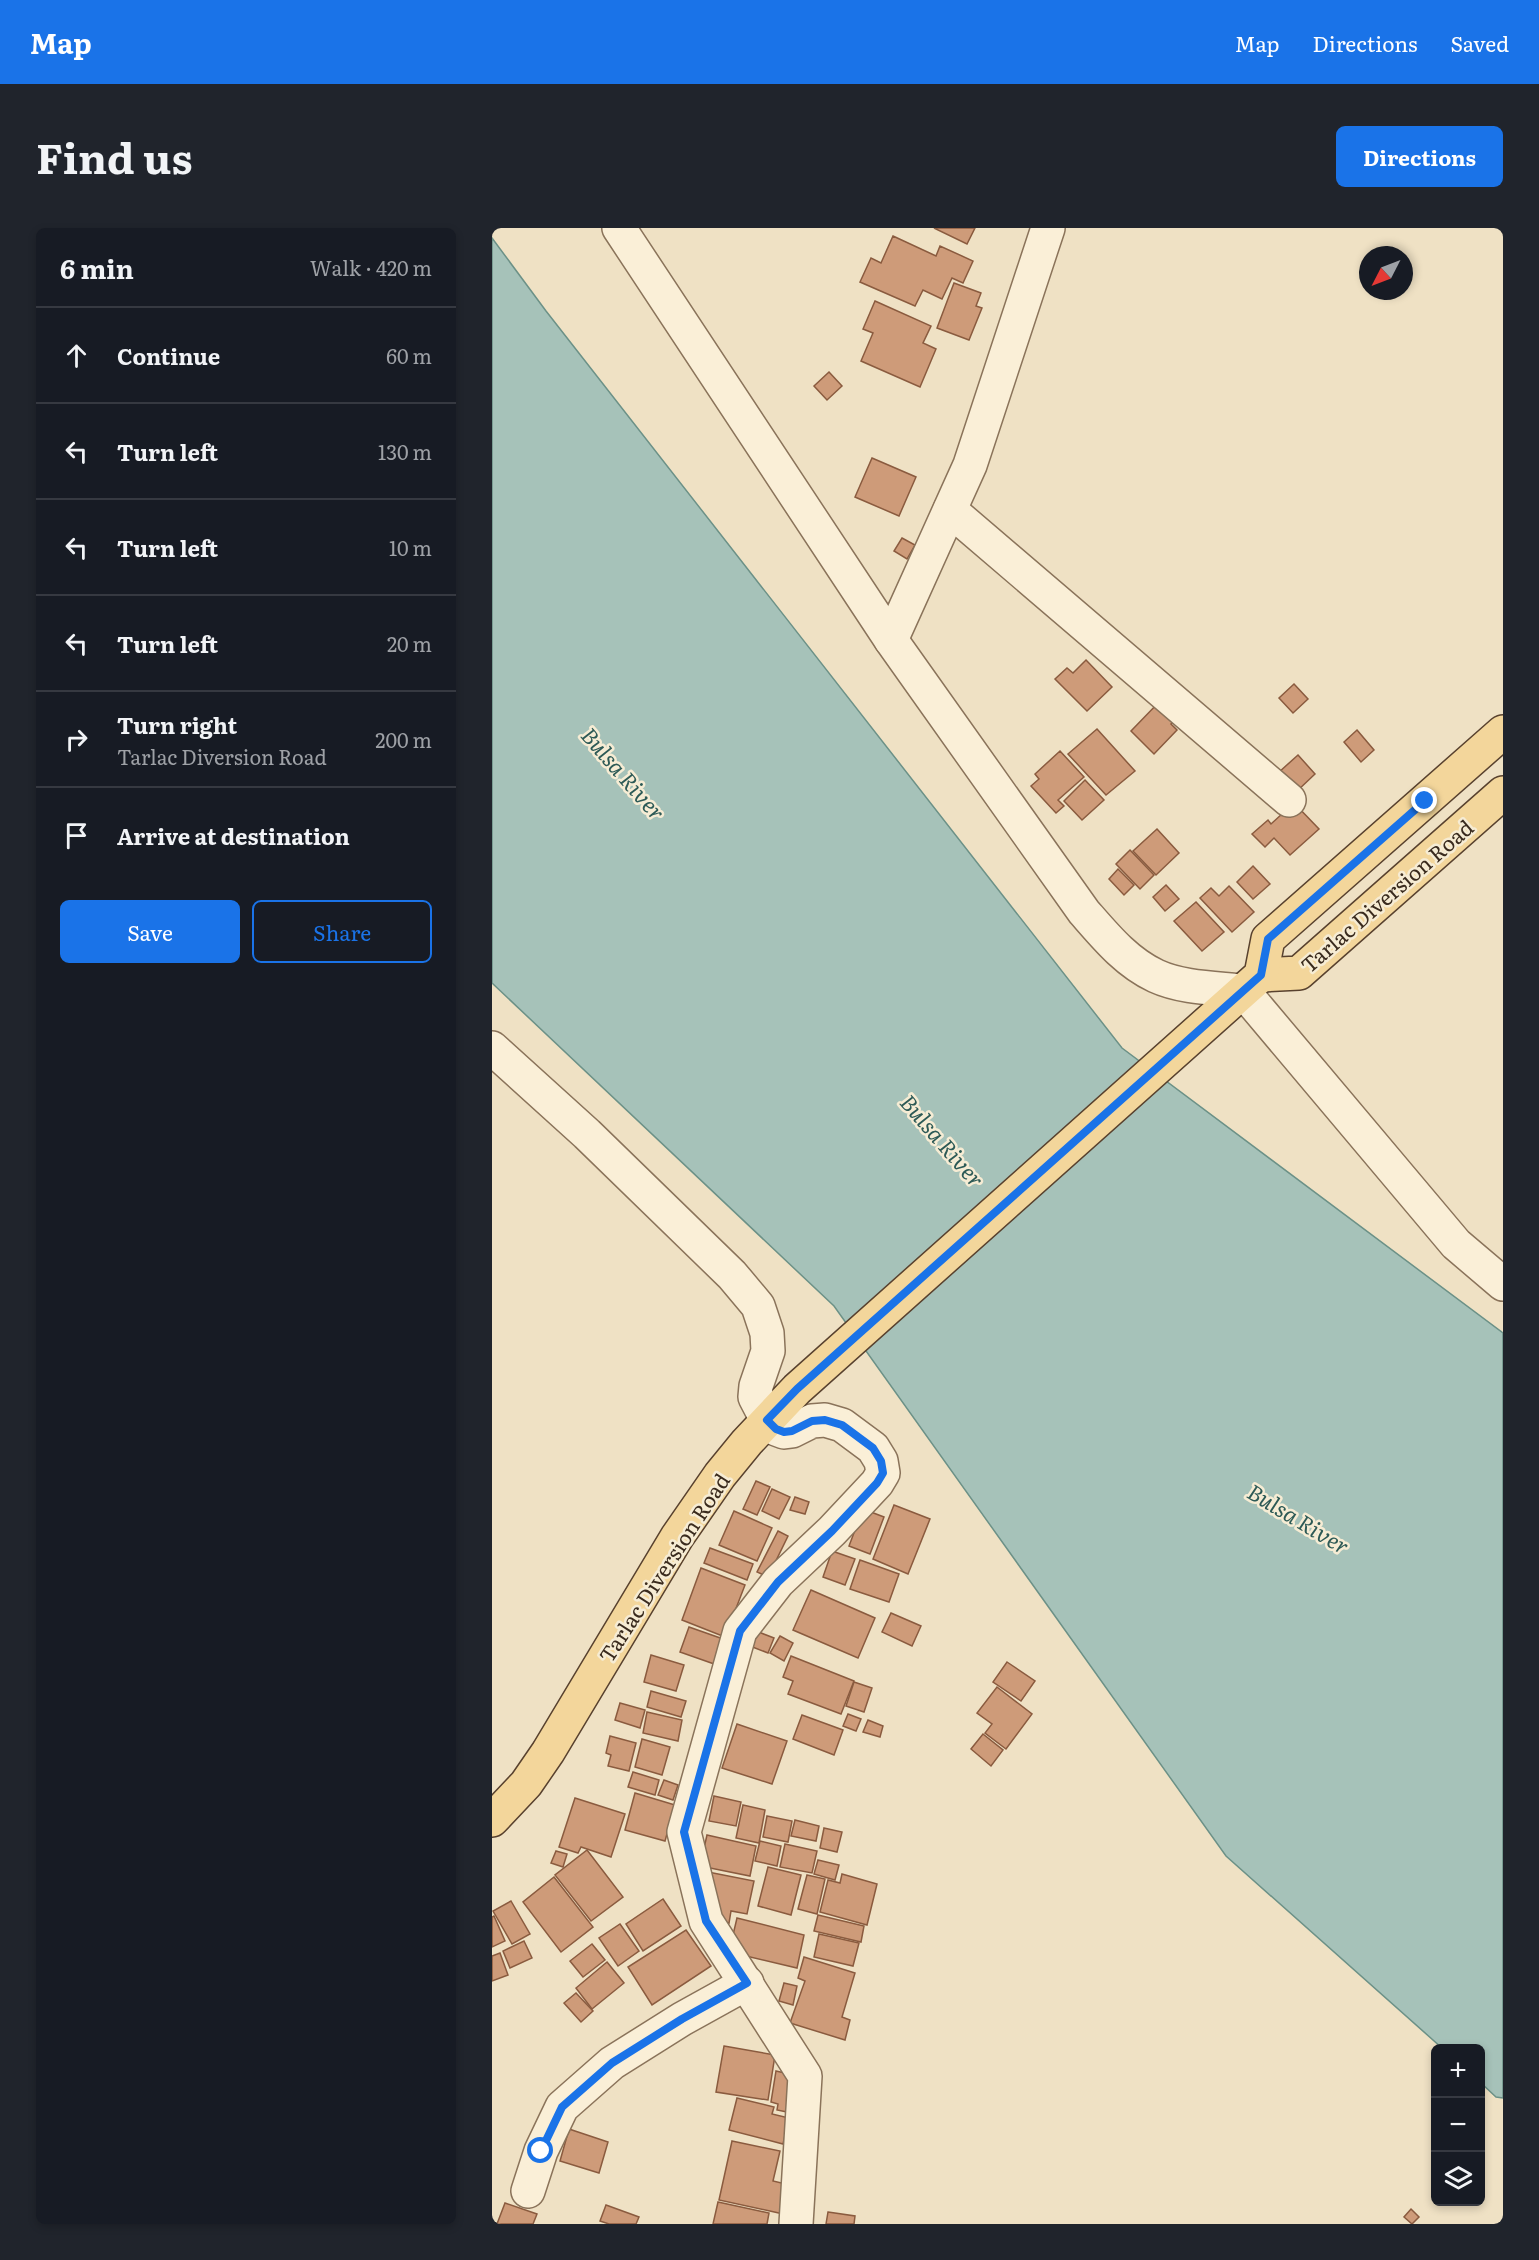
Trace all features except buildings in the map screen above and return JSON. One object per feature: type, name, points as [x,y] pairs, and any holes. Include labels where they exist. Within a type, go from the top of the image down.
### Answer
[{"type":"main road","name":"Tarlac Diversion Road","points":[[492,1820],[526,1784],[543,1760],[677,1537],[720,1475],[767,1420],[797,1389],[1242,992],[1268,939],[1503,732]]},
{"type":"main road","name":"Tarlac Diversion Road","points":[[1242,992],[1299,973],[1503,793]]},
{"type":"street","points":[[619,228],[891,640],[1084,912],[1107,939],[1130,960],[1156,976],[1180,983],[1242,992],[1456,1244],[1503,1284]]},
{"type":"street","points":[[891,640],[970,465],[1048,228]]},
{"type":"street","points":[[950,510],[1289,800]]},
{"type":"street","points":[[492,1048],[587,1134],[732,1275],[758,1306],[767,1333],[768,1351],[756,1386],[755,1397],[767,1420],[776,1429],[784,1432],[792,1431],[812,1421],[825,1420],[842,1425],[873,1448],[881,1461],[883,1473],[877,1483],[832,1531],[778,1582],[740,1631],[684,1832],[706,1921],[805,2076],[796,2224]]},
{"type":"street","points":[[528,2191],[541,2151],[562,2107],[612,2063],[682,2019],[747,1983]]},
{"type":"water","name":"Bulsa River","points":[[492,238],[546,311],[1122,1048],[1503,1333],[1503,2098],[1496,2097],[1485,2087],[1485,2044],[1438,2044],[1226,1856],[834,1306],[492,983]]},
{"type":"route","points":[[541,2151],[562,2107],[612,2063],[682,2019],[747,1983],[706,1921],[684,1832],[740,1631],[778,1582],[832,1531],[877,1483],[883,1473],[881,1461],[873,1448],[842,1425],[825,1420],[812,1421],[792,1431],[784,1432],[776,1429],[767,1420],[797,1389],[1261,975],[1268,939],[1425,801]]}]
